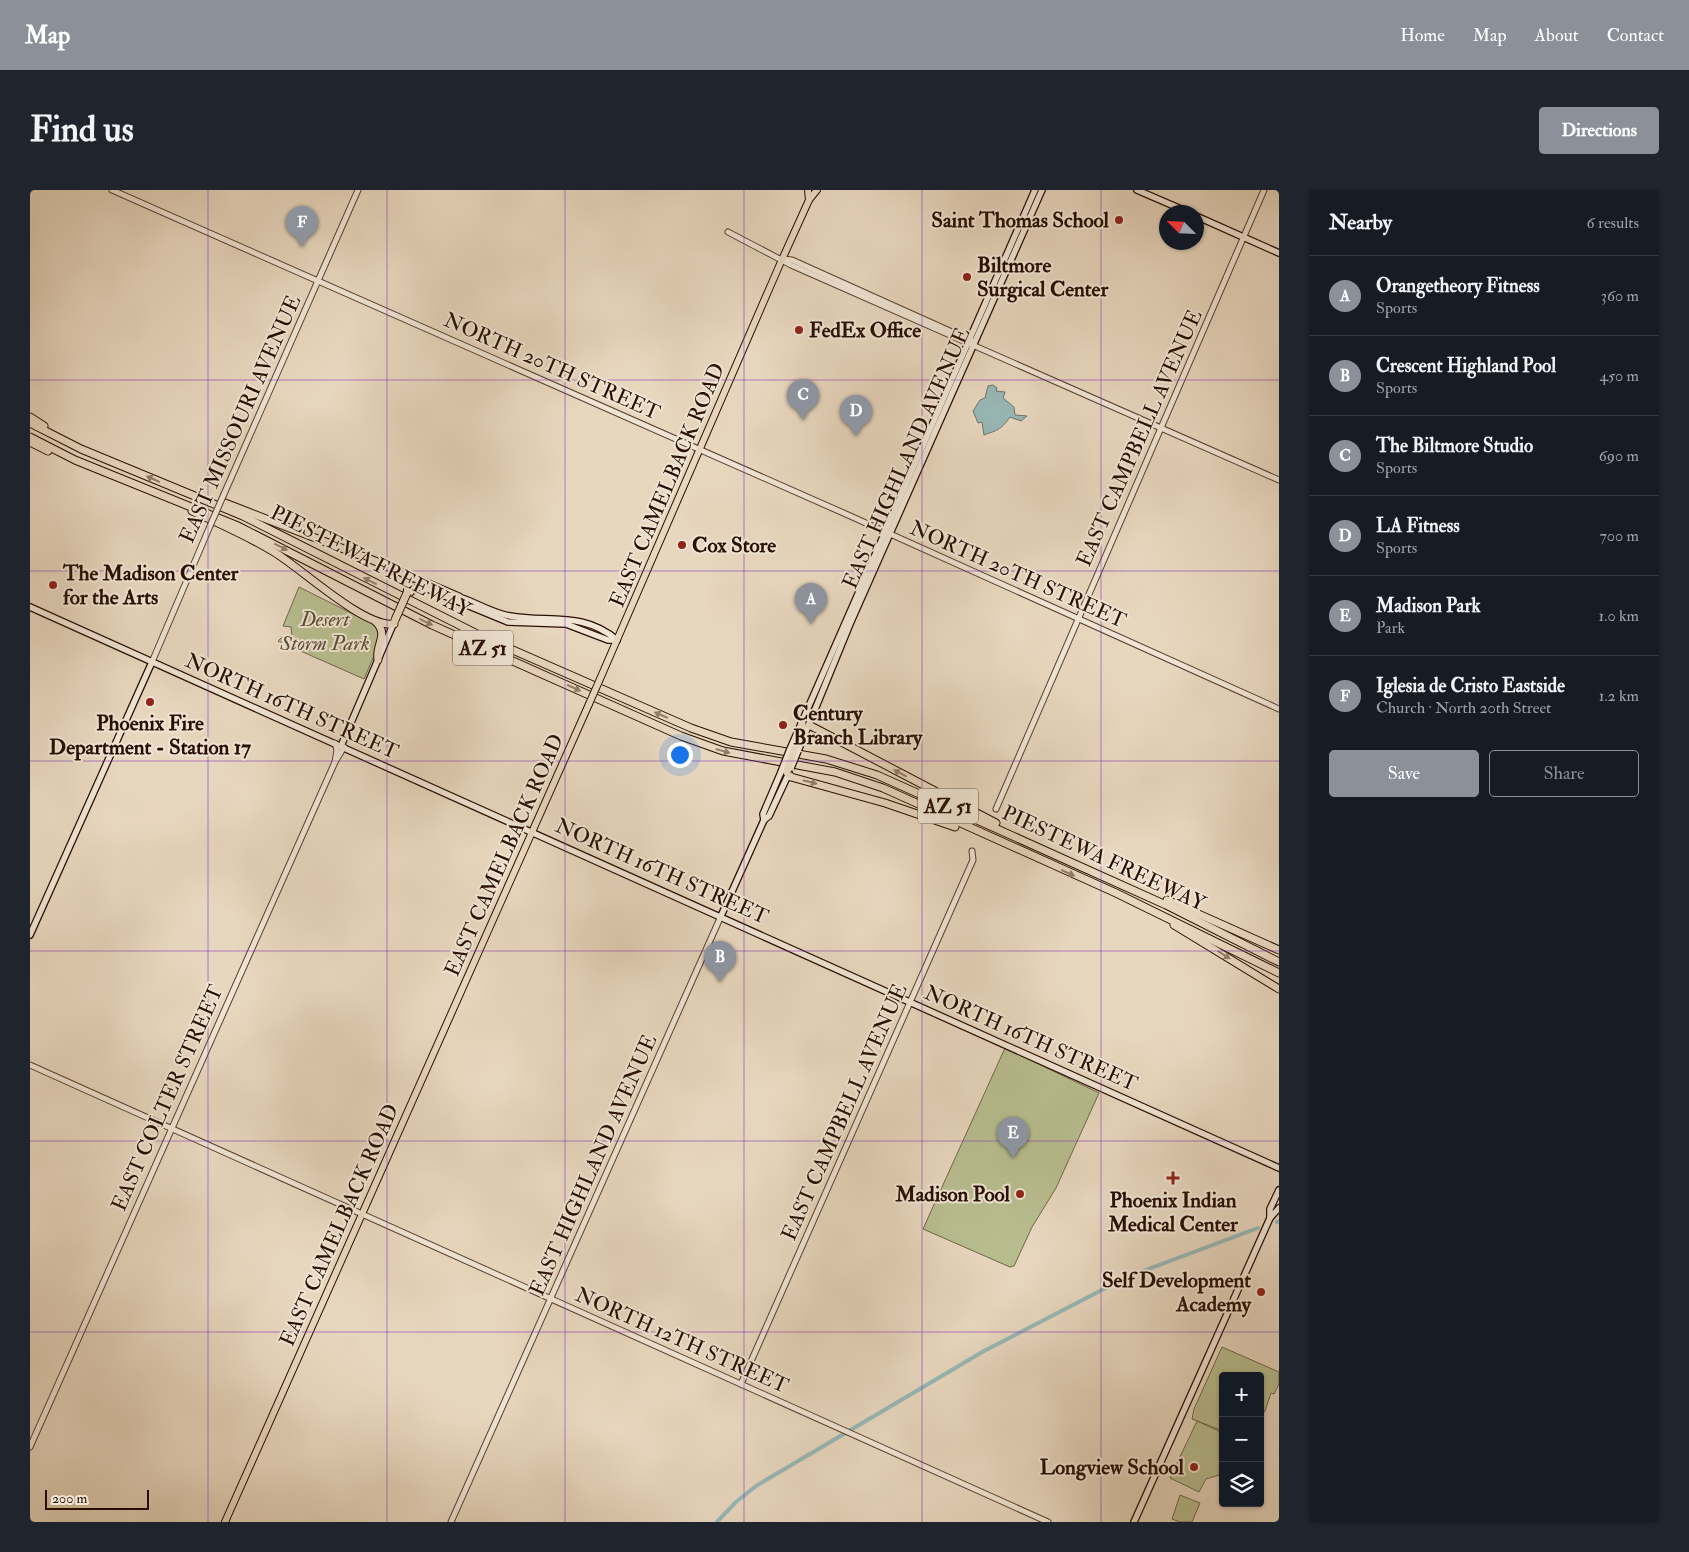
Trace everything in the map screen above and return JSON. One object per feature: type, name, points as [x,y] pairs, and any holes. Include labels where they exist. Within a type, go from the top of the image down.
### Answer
[{"type":"highway","points":[[30,418],[72,441],[81,449]]},
{"type":"highway","name":"PIESTEWA FREEWAY","points":[[30,424],[81,449],[198,497],[284,536],[480,636],[691,728],[731,742],[826,760],[878,774],[1166,904],[1279,962]]},
{"type":"highway","name":"PIESTEWA FREEWAY","points":[[30,437],[75,460],[238,526],[432,625],[700,744],[736,755],[818,769],[858,779],[1171,919],[1279,973]]},
{"type":"highway","points":[[30,442],[63,459],[75,460]]},
{"type":"highway","points":[[140,486],[152,495],[256,542],[276,554],[337,598],[373,619],[394,622],[408,590],[408,578],[403,573]]},
{"type":"highway","points":[[198,497],[215,500],[403,573],[459,597]]},
{"type":"highway","points":[[373,619],[382,632],[383,637],[377,654],[378,660]]},
{"type":"highway","points":[[1046,863],[928,816],[786,773],[806,724],[1023,836],[1052,853]]},
{"type":"highway","points":[[1094,872],[1121,881],[1279,950]]},
{"type":"highway","points":[[1089,882],[1115,897],[1173,925],[1279,988]]},
{"type":"main road","points":[[808,190],[809,200]]},
{"type":"main road","name":"EAST CAMELBACK ROAD","points":[[225,1522],[589,704],[782,258],[809,200],[817,190]]},
{"type":"main road","name":"EAST HIGHLAND AVENUE","points":[[1028,215],[1035,190]]},
{"type":"main road","name":"EAST HIGHLAND AVENUE","points":[[806,724],[971,342],[1028,215],[1042,190]]},
{"type":"main road","points":[[1137,190],[1172,205]]},
{"type":"main road","points":[[1204,220],[1279,253]]},
{"type":"main road","points":[[408,590],[420,583],[509,616],[572,619],[610,634],[617,640]]},
{"type":"main road","points":[[408,590],[422,588],[508,622],[566,624],[608,640],[617,640]]},
{"type":"main road","name":"NORTH 16TH STREET","points":[[30,607],[1279,1168]]},
{"type":"main road","name":"EAST COLTER STREET","points":[[340,745],[394,622]]},
{"type":"main road","name":"EAST MISSOURI AVENUE","points":[[30,934],[152,662]]},
{"type":"main road","name":"EAST HIGHLAND AVENUE","points":[[721,916],[764,820],[764,814],[786,773]]},
{"type":"main road","points":[[1270,1218],[1270,1209],[1279,1190]]},
{"type":"main road","points":[[1134,1522],[1270,1218],[1279,1208]]},
{"type":"street","name":"NORTH 20TH STREET","points":[[112,190],[888,533],[1279,709]]},
{"type":"street","name":"EAST MISSOURI AVENUE","points":[[152,662],[358,190]]},
{"type":"street","name":"EAST CAMPBELL AVENUE","points":[[996,809],[1264,190]]},
{"type":"street","points":[[728,232],[782,258],[792,260],[817,274],[1279,480]]},
{"type":"street","name":"EAST COLTER STREET","points":[[335,762],[340,745]]},
{"type":"street","name":"EAST COLTER STREET","points":[[30,1447],[335,762],[340,745]]},
{"type":"street","name":"EAST CAMPBELL AVENUE","points":[[741,1384],[912,1002],[972,860],[972,851]]},
{"type":"street","name":"EAST HIGHLAND AVENUE","points":[[452,1522],[721,916]]},
{"type":"street","name":"NORTH 12TH STREET","points":[[30,1065],[1048,1522]]},
{"type":"green space","name":"Desert Storm Park","points":[[299,587],[379,627],[380,642],[364,679],[278,641],[281,638],[289,638],[292,635],[291,627],[283,626]]},
{"type":"green space","points":[[1005,1048],[1099,1093],[1056,1188],[1032,1227],[1014,1266],[1010,1267],[923,1229]]},
{"type":"green space","points":[[1222,1347],[1279,1372],[1279,1384],[1274,1394],[1271,1393],[1264,1412],[1264,1372],[1219,1372],[1219,1429],[1192,1419],[1194,1409]]},
{"type":"green space","points":[[1197,1421],[1219,1431],[1219,1475],[1206,1479],[1199,1492],[1170,1478]]},
{"type":"green space","points":[[1180,1495],[1200,1503],[1192,1522],[1180,1522],[1172,1519]]},
{"type":"water","points":[[993,385],[997,388],[996,391],[1005,392],[1003,398],[1014,407],[1015,415],[1027,416],[1021,421],[1010,417],[1001,428],[984,435],[982,422],[978,423],[973,411],[980,400],[985,398],[988,386]]},
{"type":"waterway","points":[[717,1522],[736,1502],[756,1486],[984,1351],[1127,1277],[1258,1228]]},
{"type":"place","name":"Saint Thomas School","points":[[1119,220]]},
{"type":"place","name":"Iglesia de Cristo Eastside","points":[[302,247]]},
{"type":"place","name":"Biltmore Surgical Center","points":[[967,277]]},
{"type":"place","name":"FedEx Office","points":[[799,330]]},
{"type":"place","name":"The Biltmore Studio","points":[[803,420]]},
{"type":"place","name":"LA Fitness","points":[[856,436]]},
{"type":"place","name":"Cox Store","points":[[682,545]]},
{"type":"place","name":"The Madison Center for the Arts","points":[[53,585]]},
{"type":"place","name":"Orangetheory Fitness","points":[[811,624]]},
{"type":"place","name":"Phoenix Fire Department - Station 17","points":[[150,702]]},
{"type":"place","name":"Century Branch Library","points":[[783,725]]},
{"type":"place","name":"Crescent Highland Pool","points":[[720,982]]},
{"type":"place","name":"Madison Park","points":[[1013,1158]]},
{"type":"place","name":"Phoenix Indian Medical Center","points":[[1173,1178]]},
{"type":"place","name":"Madison Pool","points":[[1020,1194]]},
{"type":"place","name":"Self Development Academy","points":[[1261,1292]]},
{"type":"place","name":"Longview School","points":[[1194,1467]]}]
